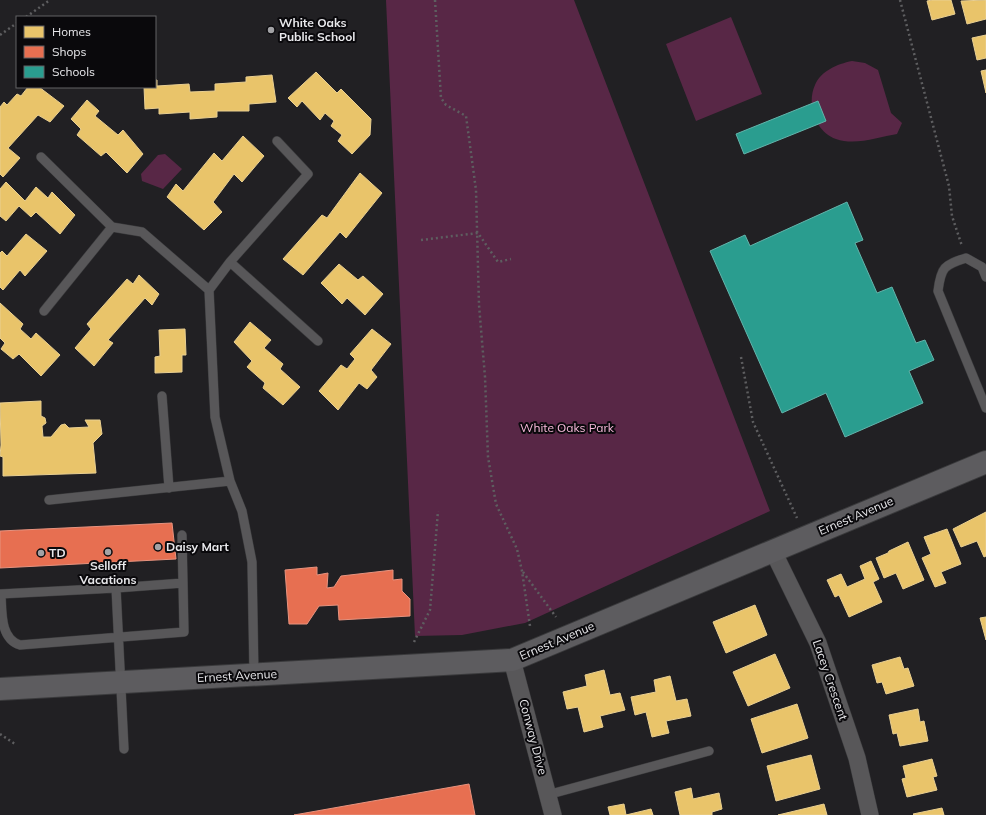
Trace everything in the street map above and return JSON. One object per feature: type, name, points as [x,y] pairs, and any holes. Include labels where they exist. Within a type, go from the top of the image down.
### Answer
[{"type":"street","name":"Ernest Avenue","points":[[0,689],[512,660],[986,462]]},
{"type":"street","name":"Lacey Crescent","points":[[773,551],[818,643],[857,758],[870,815]]},
{"type":"street","name":"Conway Drive","points":[[512,660],[553,815]]},
{"type":"lane","points":[[254,675],[252,562],[242,511],[230,482],[214,417],[209,290],[230,262],[308,174],[277,141]]},
{"type":"lane","points":[[41,157],[112,227],[142,232],[209,290]]},
{"type":"lane","points":[[44,311],[112,227]]},
{"type":"lane","points":[[986,276],[982,267],[966,258],[950,263],[940,273],[938,290],[984,396],[986,408]]},
{"type":"lane","points":[[230,262],[318,341]]},
{"type":"lane","points":[[162,396],[169,488]]},
{"type":"lane","points":[[48,500],[230,482]]},
{"type":"lane","points":[[182,535],[183,583],[184,632],[20,645],[14,643],[5,632],[0,594],[183,583]]},
{"type":"lane","points":[[116,588],[124,750]]},
{"type":"lane","points":[[547,795],[709,752]]},
{"type":"path","points":[[27,16],[50,0]]},
{"type":"path","points":[[435,0],[441,98],[446,105],[466,116],[476,190],[479,304],[485,377],[488,457],[496,504],[516,549],[522,571],[530,626]]},
{"type":"path","points":[[900,0],[948,186],[952,216],[966,258]]},
{"type":"path","points":[[0,35],[16,24]]},
{"type":"path","points":[[421,240],[478,233]]},
{"type":"path","points":[[478,233],[498,262],[510,258]]},
{"type":"path","points":[[741,357],[753,422],[797,518]]},
{"type":"path","points":[[414,642],[430,610],[438,511]]},
{"type":"path","points":[[522,571],[556,617]]},
{"type":"path","points":[[0,734],[15,744]]},
{"type":"green space","name":"White Oaks Park","points":[[386,0],[574,0],[770,511],[525,623],[462,635],[415,636]]},
{"type":"green space","points":[[731,17],[762,94],[696,121],[666,44]]},
{"type":"green space","points":[[852,61],[865,63],[878,70],[891,113],[902,123],[897,134],[875,139],[851,142],[843,141],[829,135],[818,124],[812,109],[812,93],[815,85],[825,72],[841,64]]},
{"type":"green space","points":[[165,154],[182,169],[163,189],[142,181],[141,174],[158,155]]},
{"type":"building: Homes","points":[[951,0],[955,14],[932,20],[927,1]]},
{"type":"building: Homes","points":[[986,0],[986,19],[967,24],[961,1]]},
{"type":"building: Homes","points":[[986,35],[986,58],[977,60],[972,38]]},
{"type":"building: Homes","points":[[986,70],[986,93],[981,71]]},
{"type":"building: Homes","points":[[316,72],[337,93],[341,89],[371,119],[370,135],[352,154],[338,141],[342,135],[331,126],[334,121],[325,113],[320,120],[302,101],[297,107],[288,98]]},
{"type":"building: Homes","points":[[272,75],[276,102],[249,104],[249,111],[217,111],[217,117],[190,119],[190,112],[159,114],[159,108],[145,109],[144,88],[156,88],[156,80],[157,86],[189,84],[190,92],[215,91],[215,84],[246,82],[246,77]]},
{"type":"building: Homes","points":[[27,88],[40,88],[64,106],[50,122],[38,115],[8,148],[20,158],[3,177],[0,174],[0,107],[4,102],[7,105],[17,94],[21,96]]},
{"type":"building: Homes","points":[[87,100],[99,111],[95,116],[118,135],[123,130],[143,154],[127,173],[106,152],[101,156],[77,135],[81,129],[71,119]]},
{"type":"building: Homes","points":[[243,136],[264,156],[242,182],[234,174],[213,202],[222,212],[204,230],[167,197],[176,184],[183,191],[214,153],[222,161]]},
{"type":"building: Homes","points":[[360,173],[382,193],[346,238],[340,232],[303,275],[283,259],[322,215],[327,218]]},
{"type":"building: Homes","points":[[6,182],[25,201],[36,187],[48,198],[52,192],[75,215],[60,234],[36,212],[31,217],[19,206],[6,221],[0,216],[0,189]]},
{"type":"building: Homes","points":[[26,234],[47,251],[25,276],[20,270],[3,290],[0,287],[0,253],[2,251],[7,256]]},
{"type":"building: Homes","points":[[339,264],[358,280],[363,276],[383,294],[365,315],[347,298],[342,304],[321,283]]},
{"type":"building: Homes","points":[[139,275],[159,294],[152,305],[145,298],[108,340],[113,343],[94,366],[75,348],[91,329],[87,324],[127,279],[133,284]]},
{"type":"building: Homes","points":[[0,303],[23,324],[20,329],[31,339],[36,333],[60,355],[41,376],[19,354],[13,359],[1,349],[5,343],[0,338]]},
{"type":"building: Homes","points":[[250,322],[271,340],[264,348],[283,364],[280,369],[300,387],[283,405],[263,388],[265,383],[247,367],[252,361],[234,342]]},
{"type":"building: Homes","points":[[185,329],[186,355],[182,355],[182,372],[155,373],[155,357],[160,356],[159,330]]},
{"type":"building: Homes","points":[[372,329],[391,344],[371,370],[377,377],[367,389],[359,383],[338,410],[319,391],[341,365],[347,369],[355,359],[350,354]]},
{"type":"building: Homes","points":[[41,401],[41,416],[45,418],[46,423],[42,426],[43,437],[51,437],[61,425],[65,424],[69,428],[89,427],[85,420],[100,420],[102,434],[93,443],[96,473],[3,476],[3,457],[0,456],[0,403]]},
{"type":"building: Homes","points":[[986,512],[986,556],[984,557],[977,541],[961,547],[953,529]]},
{"type":"building: Homes","points":[[947,529],[961,564],[941,572],[946,583],[935,587],[922,558],[931,554],[924,537]]},
{"type":"building: Homes","points":[[908,542],[924,580],[903,589],[896,573],[884,578],[876,558]]},
{"type":"building: Homes","points":[[871,561],[879,579],[873,582],[882,602],[849,617],[839,595],[835,597],[827,580],[841,574],[847,587],[865,579],[860,566]]},
{"type":"building: Homes","points":[[755,605],[767,635],[726,653],[713,622]]},
{"type":"building: Homes","points":[[986,617],[986,640],[980,618]]},
{"type":"building: Homes","points":[[775,654],[790,688],[748,706],[733,672]]},
{"type":"building: Homes","points":[[900,657],[904,669],[908,668],[914,686],[886,694],[882,682],[877,683],[872,665]]},
{"type":"building: Homes","points":[[604,670],[610,695],[620,693],[625,710],[600,716],[603,727],[584,732],[578,707],[567,709],[563,692],[587,686],[585,675]]},
{"type":"building: Homes","points":[[670,676],[676,701],[687,699],[691,716],[666,721],[669,733],[652,737],[646,712],[635,715],[631,697],[656,692],[654,680]]},
{"type":"building: Homes","points":[[797,704],[808,738],[762,753],[751,719]]},
{"type":"building: Homes","points":[[918,709],[920,722],[924,721],[928,741],[900,746],[897,733],[893,734],[889,715]]},
{"type":"building: Homes","points":[[811,755],[820,789],[776,801],[767,766]]},
{"type":"building: Homes","points":[[932,759],[937,776],[933,777],[937,790],[907,797],[902,779],[906,778],[903,766]]},
{"type":"building: Homes","points":[[691,788],[693,799],[719,793],[722,809],[712,812],[712,815],[680,815],[675,792]]},
{"type":"building: Homes","points":[[624,804],[626,815],[610,815],[608,807]]},
{"type":"building: Homes","points":[[824,804],[827,815],[778,815]]},
{"type":"building: Homes","points":[[942,808],[944,815],[913,814]]},
{"type":"building: Homes","points":[[651,809],[653,815],[626,815]]},
{"type":"building: Shops","points":[[172,523],[176,559],[0,568],[0,531]]},
{"type":"building: Shops","points":[[317,567],[317,575],[328,573],[327,588],[334,587],[341,576],[393,570],[393,580],[402,579],[402,591],[410,599],[410,616],[339,620],[338,605],[319,606],[307,624],[289,624],[285,570]]},
{"type":"building: Shops","points":[[469,784],[475,815],[294,815]]},
{"type":"building: Schools","points":[[818,101],[826,121],[744,154],[736,134]]},
{"type":"building: Schools","points":[[847,202],[863,240],[855,243],[877,293],[892,287],[916,343],[925,340],[934,360],[909,371],[923,403],[845,437],[826,393],[782,413],[710,251],[745,235],[750,246]]},
{"type":"place","name":"White Oaks Public School","points":[[271,30]]},
{"type":"place","name":"Daisy Mart","points":[[158,547]]},
{"type":"place","name":"Selloff Vacations","points":[[108,552]]},
{"type":"place","name":"TD","points":[[41,553]]}]
